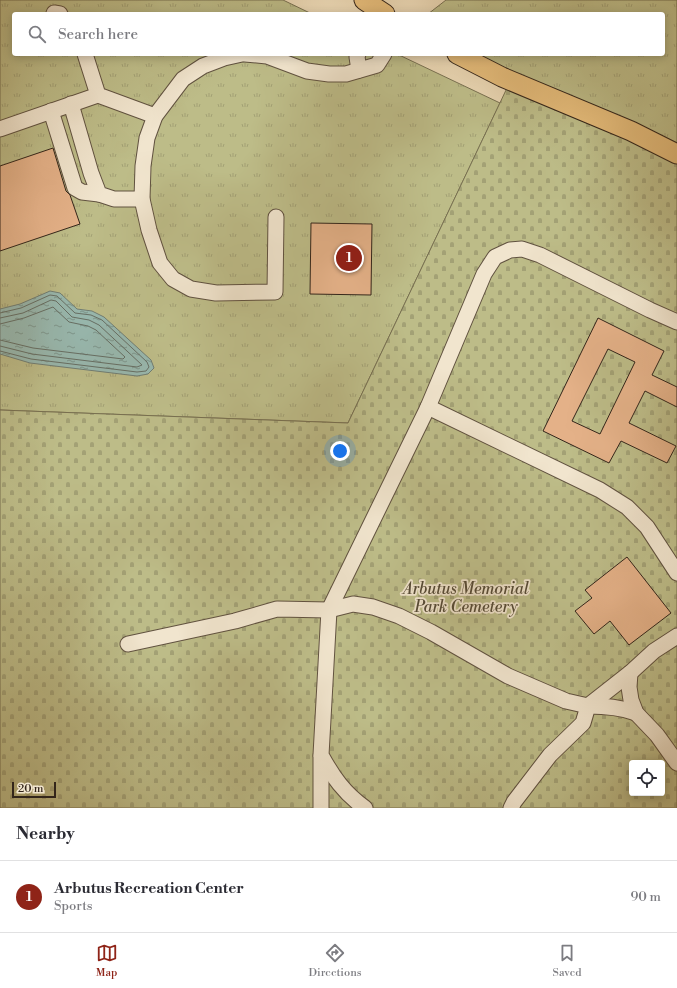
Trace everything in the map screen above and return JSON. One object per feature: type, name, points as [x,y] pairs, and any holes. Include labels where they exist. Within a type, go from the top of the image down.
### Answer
[{"type":"main road","points":[[364,0],[381,12]]},
{"type":"main road","points":[[461,56],[502,77],[630,131],[677,154]]},
{"type":"lane","points":[[86,56],[98,95]]},
{"type":"lane","points":[[234,56],[203,66],[183,79],[155,116],[146,145],[143,166],[142,199],[149,230],[160,263],[173,279],[191,289],[216,293],[275,292],[276,217]]},
{"type":"lane","points":[[266,56],[307,71],[329,74],[346,74],[377,65],[383,56]]},
{"type":"lane","points":[[357,56],[359,70]]},
{"type":"lane","points":[[0,129],[98,95],[155,116]]},
{"type":"lane","points":[[71,104],[91,174],[99,194]]},
{"type":"lane","points":[[51,111],[75,188],[82,192],[99,194],[114,199],[142,199]]},
{"type":"lane","points":[[321,808],[321,755],[329,610],[428,407],[484,274],[495,257],[510,250],[522,249],[540,255],[677,322]]},
{"type":"lane","points":[[428,407],[600,490],[627,507],[647,527],[677,573]]},
{"type":"lane","points":[[128,644],[235,622],[277,609],[329,610],[353,604],[373,607],[399,616],[431,632],[508,676],[566,701],[588,706],[622,708],[636,713]]},
{"type":"lane","points":[[511,808],[550,755],[583,723],[588,706],[630,673],[654,651],[677,636]]},
{"type":"lane","points":[[630,673],[629,687],[631,700],[636,713],[657,735],[677,763]]},
{"type":"lane","points":[[321,755],[331,774],[358,807]]},
{"type":"green space","points":[[0,0],[283,0],[308,12],[12,12],[12,56],[401,56],[500,103],[348,423],[0,410]]},
{"type":"green space","points":[[446,0],[677,0],[677,143],[638,124],[517,74],[481,56],[665,56],[665,12],[431,12]]},
{"type":"green space","name":"Arbutus Memorial Park Cemetery","points":[[507,88],[677,162],[677,808],[0,808],[0,410],[348,423]]},
{"type":"water","points":[[50,291],[60,293],[77,309],[92,311],[104,317],[151,360],[154,368],[148,374],[137,376],[30,363],[0,354],[0,309],[20,304]]},
{"type":"building","points":[[53,148],[66,191],[70,195],[80,224],[0,251],[0,166]]},
{"type":"building","points":[[311,223],[372,224],[371,295],[310,294]]},
{"type":"building","points":[[598,318],[664,351],[652,375],[677,387],[677,407],[645,391],[629,423],[676,446],[667,463],[621,441],[609,463],[543,431]],"holes":[[[608,349],[635,362],[600,434],[572,421]]]},
{"type":"building","points":[[627,557],[671,613],[629,645],[610,621],[594,634],[575,611],[592,598],[585,590]]},
{"type":"place","name":"Arbutus Recreation Center","points":[[349,258]]}]
